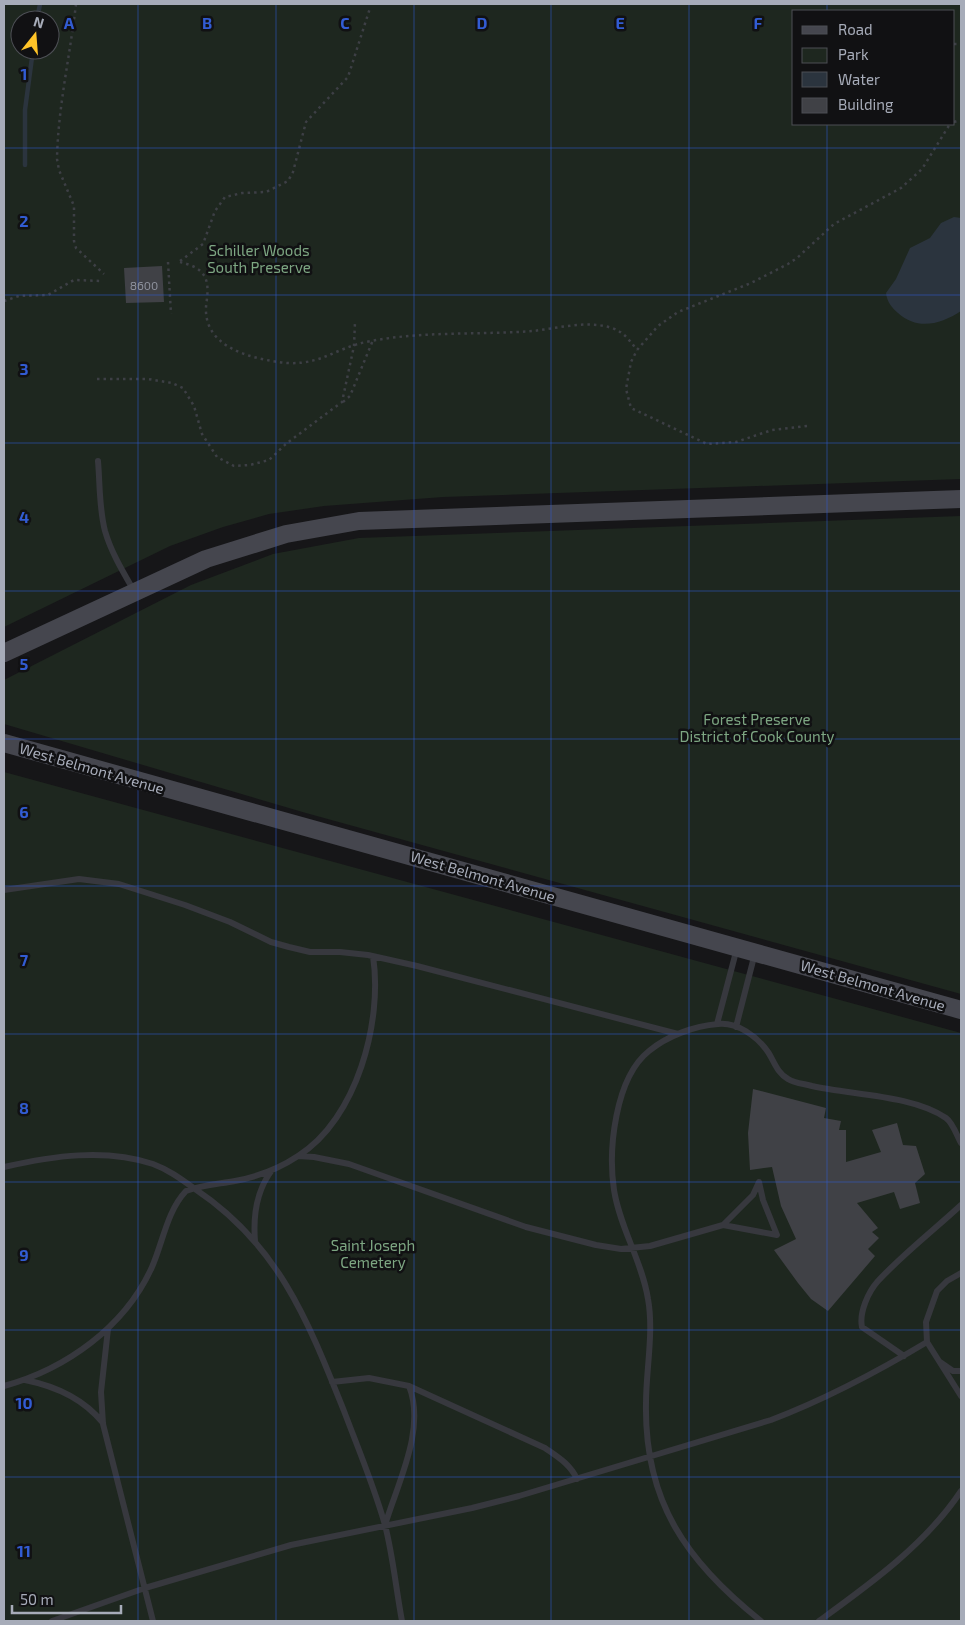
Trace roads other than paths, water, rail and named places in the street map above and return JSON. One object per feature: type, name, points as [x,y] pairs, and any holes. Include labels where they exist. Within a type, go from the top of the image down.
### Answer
[{"type":"main road","points":[[4,653],[206,559],[247,544],[286,534],[359,521],[961,499]]},
{"type":"main road","name":"West Belmont Avenue","points":[[4,743],[961,1010]]},
{"type":"lane","points":[[98,461],[105,531],[112,551],[134,591]]},
{"type":"lane","points":[[4,890],[79,879],[119,884],[185,905],[289,948],[310,952],[340,952],[373,956],[678,1034]]},
{"type":"lane","points":[[717,1024],[737,947]]},
{"type":"lane","points":[[736,1027],[756,952]]},
{"type":"lane","points":[[4,1386],[25,1380],[53,1368],[108,1329],[140,1290],[179,1198],[186,1191],[248,1178],[272,1169],[298,1156],[318,1140],[347,1098],[365,1056],[377,987],[373,956]]},
{"type":"lane","points":[[762,1621],[712,1578],[691,1554],[666,1511],[657,1489],[650,1457],[646,1407],[650,1336],[649,1300],[614,1191],[612,1167],[615,1120],[620,1100],[639,1062],[648,1051],[678,1034],[717,1024],[736,1027],[757,1040],[768,1052],[776,1068],[788,1080],[828,1090],[914,1104],[948,1119],[961,1143]]},
{"type":"lane","points":[[4,1167],[68,1156],[118,1157],[154,1165],[172,1172],[230,1215],[255,1241],[273,1263],[292,1292],[332,1382],[363,1460],[385,1525],[402,1621]]},
{"type":"lane","points":[[298,1156],[314,1156],[349,1164],[526,1227],[596,1245],[633,1248],[650,1246],[723,1225],[777,1235],[758,1182],[753,1194],[723,1225]]},
{"type":"lane","points":[[255,1241],[256,1209],[262,1185],[272,1169]]},
{"type":"lane","points":[[904,1356],[862,1327],[860,1318],[863,1309],[877,1283],[961,1205]]},
{"type":"lane","points":[[961,1273],[947,1281],[937,1291],[926,1322],[927,1342],[961,1396]]},
{"type":"lane","points":[[108,1329],[102,1383],[103,1424],[153,1621]]},
{"type":"lane","points":[[52,1621],[145,1588],[291,1545],[472,1508],[577,1479],[771,1420],[810,1405],[927,1342]]},
{"type":"lane","points":[[938,1360],[953,1371],[961,1371]]},
{"type":"lane","points":[[332,1382],[369,1378],[409,1386],[545,1448],[564,1460],[572,1469],[577,1479]]},
{"type":"lane","points":[[25,1380],[52,1388],[82,1402],[92,1410],[103,1424]]},
{"type":"lane","points":[[385,1525],[416,1422],[414,1397],[409,1386]]},
{"type":"lane","points":[[819,1621],[903,1556],[950,1509],[961,1491]]},
{"type":"water","points":[[954,217],[961,218],[961,311],[946,319],[929,324],[921,324],[906,319],[894,309],[886,293],[896,279],[910,248],[930,238],[941,223]]},
{"type":"waterway","points":[[39,10],[40,4]]},
{"type":"waterway","points":[[25,165],[25,110],[32,60]]},
{"type":"park label","name":"Schiller Woods South Preserve","points":[[259,258]]},
{"type":"park label","name":"Forest Preserve District of Cook County","points":[[757,728]]},
{"type":"park label","name":"Saint Joseph Cemetery","points":[[373,1254]]}]
